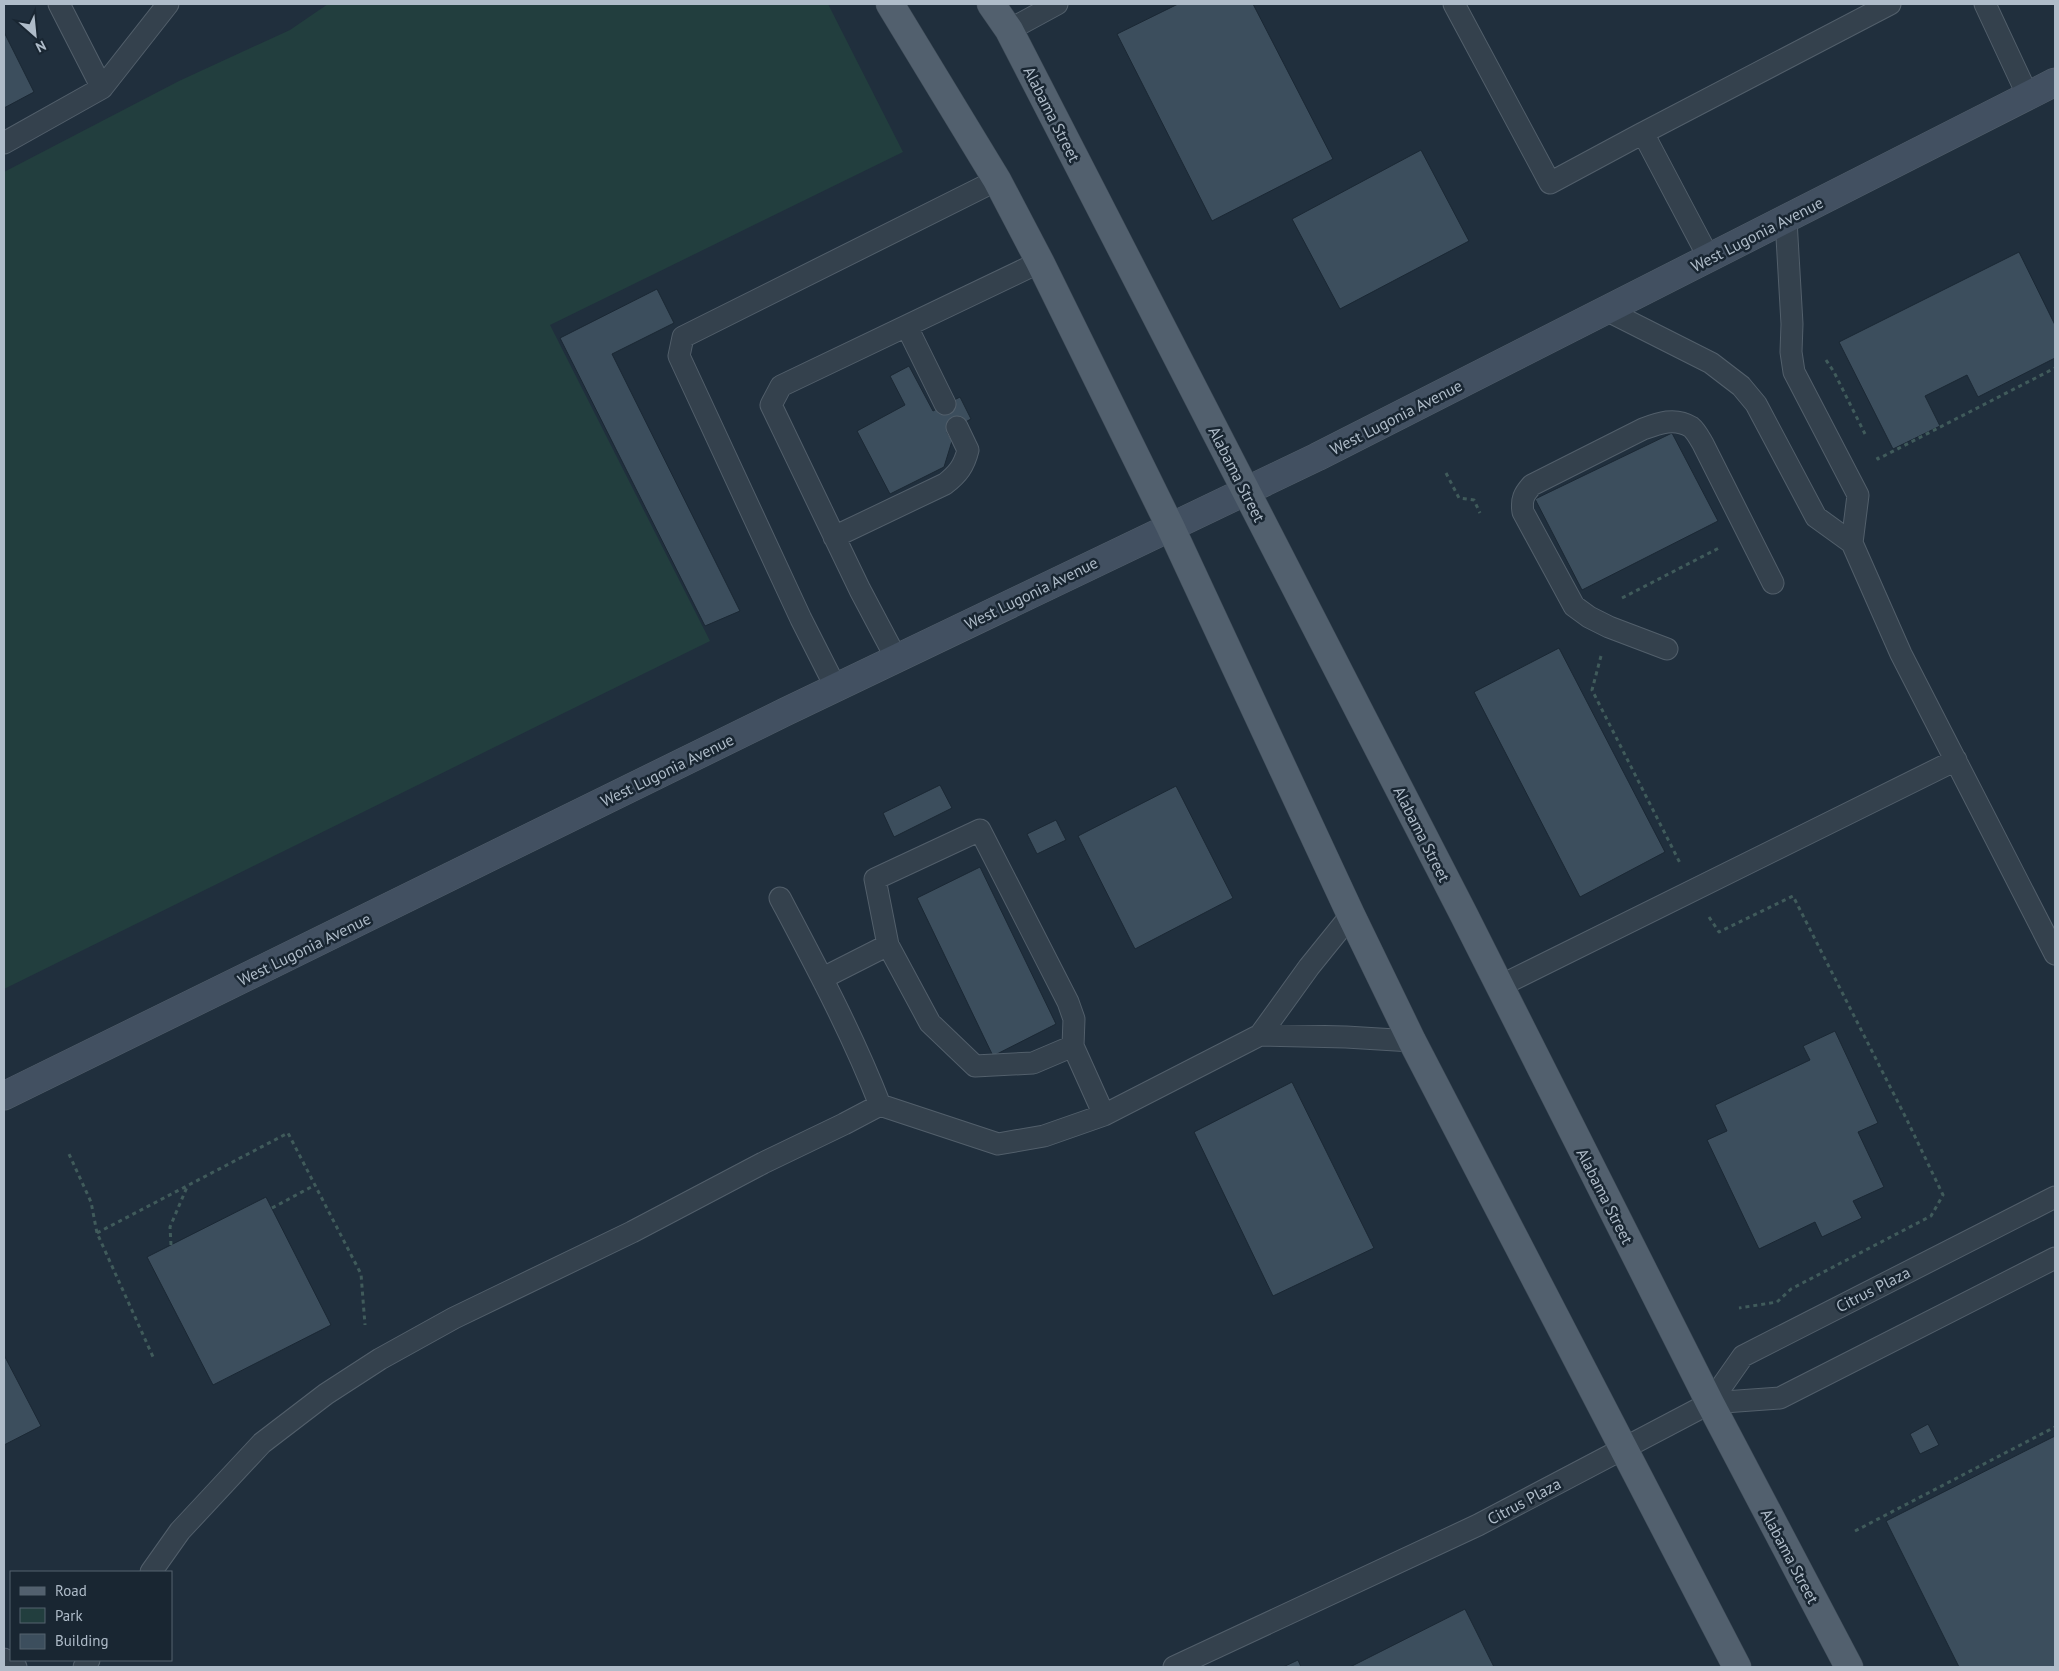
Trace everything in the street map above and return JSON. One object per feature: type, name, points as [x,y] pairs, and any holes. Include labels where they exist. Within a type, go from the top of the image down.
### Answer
[{"type":"main road","points":[[890,4],[997,180],[1040,262],[1170,526],[1351,915],[1412,1041],[1736,1667]]},
{"type":"main road","name":"Alabama Street","points":[[991,4],[1009,30],[1500,986],[1710,1403],[1849,1667]]},
{"type":"main road","name":"West Lugonia Avenue","points":[[4,1096],[896,658],[1170,526],[1246,492],[2055,82]]},
{"type":"lane","points":[[59,4],[102,88]]},
{"type":"lane","points":[[4,143],[102,88],[168,4]]},
{"type":"lane","points":[[1009,30],[1057,4]]},
{"type":"lane","points":[[1454,4],[1550,183],[1890,4]]},
{"type":"lane","points":[[1985,4],[2028,96]]},
{"type":"lane","points":[[1643,133],[1709,258]]},
{"type":"lane","points":[[836,688],[801,619],[679,356],[683,336],[997,180]]},
{"type":"lane","points":[[1786,220],[1792,324],[1791,352],[1794,372],[1858,495],[1852,544]]},
{"type":"lane","points":[[896,658],[834,538],[771,405],[781,386],[1040,262]]},
{"type":"lane","points":[[1606,310],[1711,363],[1741,386],[1756,404],[1816,517],[1852,544],[1901,654],[2055,954]]},
{"type":"lane","points":[[907,327],[945,404]]},
{"type":"lane","points":[[1667,649],[1609,627],[1589,617],[1574,606],[1523,512],[1522,502],[1524,494],[1532,485],[1643,429],[1662,421],[1678,422],[1692,428],[1703,444],[1773,583]]},
{"type":"lane","points":[[834,538],[945,484],[956,476],[964,464],[968,450],[957,427]]},
{"type":"lane","points":[[1500,986],[1956,760]]},
{"type":"lane","points":[[1073,1046],[1034,1063],[975,1066],[930,1023],[888,945],[876,879],[980,830],[1068,1002],[1074,1019],[1073,1046],[1104,1115]]},
{"type":"lane","points":[[780,898],[823,978],[863,1062],[880,1105]]},
{"type":"lane","points":[[152,1571],[180,1531],[262,1443],[326,1394],[380,1359],[454,1318],[632,1232],[763,1163],[880,1105],[998,1144],[1044,1136],[1104,1115],[1260,1035],[1309,966],[1351,915]]},
{"type":"lane","points":[[823,978],[888,945]]},
{"type":"lane","points":[[1260,1035],[1346,1036],[1412,1041]]},
{"type":"lane","name":"Citrus Plaza","points":[[1710,1403],[1743,1356],[2055,1197]]},
{"type":"lane","name":"Citrus Plaza","points":[[1174,1667],[1334,1594],[1478,1525],[1710,1403],[1780,1398],[2055,1258]]},
{"type":"lane","points":[[4,1659],[16,1667]]},
{"type":"path","points":[[1824,356],[1869,442]]},
{"type":"path","points":[[1873,451],[1878,460],[2055,368]]},
{"type":"path","points":[[1446,473],[1459,498],[1474,500],[1480,513]]},
{"type":"path","points":[[1739,1308],[1777,1302],[1791,1289],[1931,1216],[1943,1196],[1907,1120],[1793,896],[1719,932],[1693,890],[1592,690],[1616,601],[1732,542],[1740,557],[1755,549]]},
{"type":"path","points":[[98,1233],[288,1133],[361,1274],[365,1325]]},
{"type":"path","points":[[69,1154],[91,1202],[98,1233],[154,1359]]},
{"type":"path","points":[[272,1208],[316,1185]]},
{"type":"path","points":[[171,1246],[170,1227],[187,1186]]},
{"type":"path","points":[[1855,1531],[2055,1427]]},
{"type":"green space","points":[[328,4],[828,4],[903,152],[550,325],[710,641],[4,989],[4,172],[179,81],[290,30]]},
{"type":"building","points":[[1178,4],[1253,4],[1333,159],[1212,221],[1117,34]]},
{"type":"building","points":[[4,32],[34,92],[4,108]]},
{"type":"building","points":[[1421,150],[1469,241],[1340,309],[1292,219]]},
{"type":"building","points":[[2019,252],[2055,325],[2055,358],[1978,397],[1967,375],[1925,396],[1940,426],[1893,449],[1839,342]]},
{"type":"building","points":[[657,289],[674,323],[612,354],[740,611],[705,626],[560,338]]},
{"type":"building","points":[[909,366],[933,411],[960,397],[971,419],[947,432],[952,441],[944,467],[890,494],[857,431],[905,405],[890,376]]},
{"type":"building","points":[[1672,433],[1718,521],[1582,590],[1535,499]]},
{"type":"building","points":[[1559,648],[1665,852],[1580,897],[1474,692]]},
{"type":"building","points":[[940,785],[952,808],[894,837],[883,813]]},
{"type":"building","points":[[1176,786],[1233,898],[1135,949],[1078,836]]},
{"type":"building","points":[[1056,820],[1066,840],[1037,854],[1027,834]]},
{"type":"building","points":[[980,867],[1056,1024],[993,1056],[917,898]]},
{"type":"building","points":[[1835,1031],[1878,1123],[1858,1132],[1884,1187],[1853,1201],[1862,1218],[1822,1237],[1815,1222],[1759,1249],[1707,1140],[1727,1131],[1715,1105],[1810,1060],[1803,1046]]},
{"type":"building","points":[[1292,1082],[1374,1248],[1273,1296],[1194,1132]]},
{"type":"building","points":[[266,1197],[331,1325],[213,1385],[147,1257]]},
{"type":"building","points":[[4,1355],[41,1426],[4,1445]]},
{"type":"building","points":[[1928,1424],[1939,1445],[1920,1454],[1910,1434]]},
{"type":"building","points":[[2055,1436],[2055,1667],[1959,1667],[1886,1521]]},
{"type":"building","points":[[1465,1609],[1494,1667],[1350,1667]]},
{"type":"building","points":[[1298,1660],[1301,1667],[1283,1667]]}]
